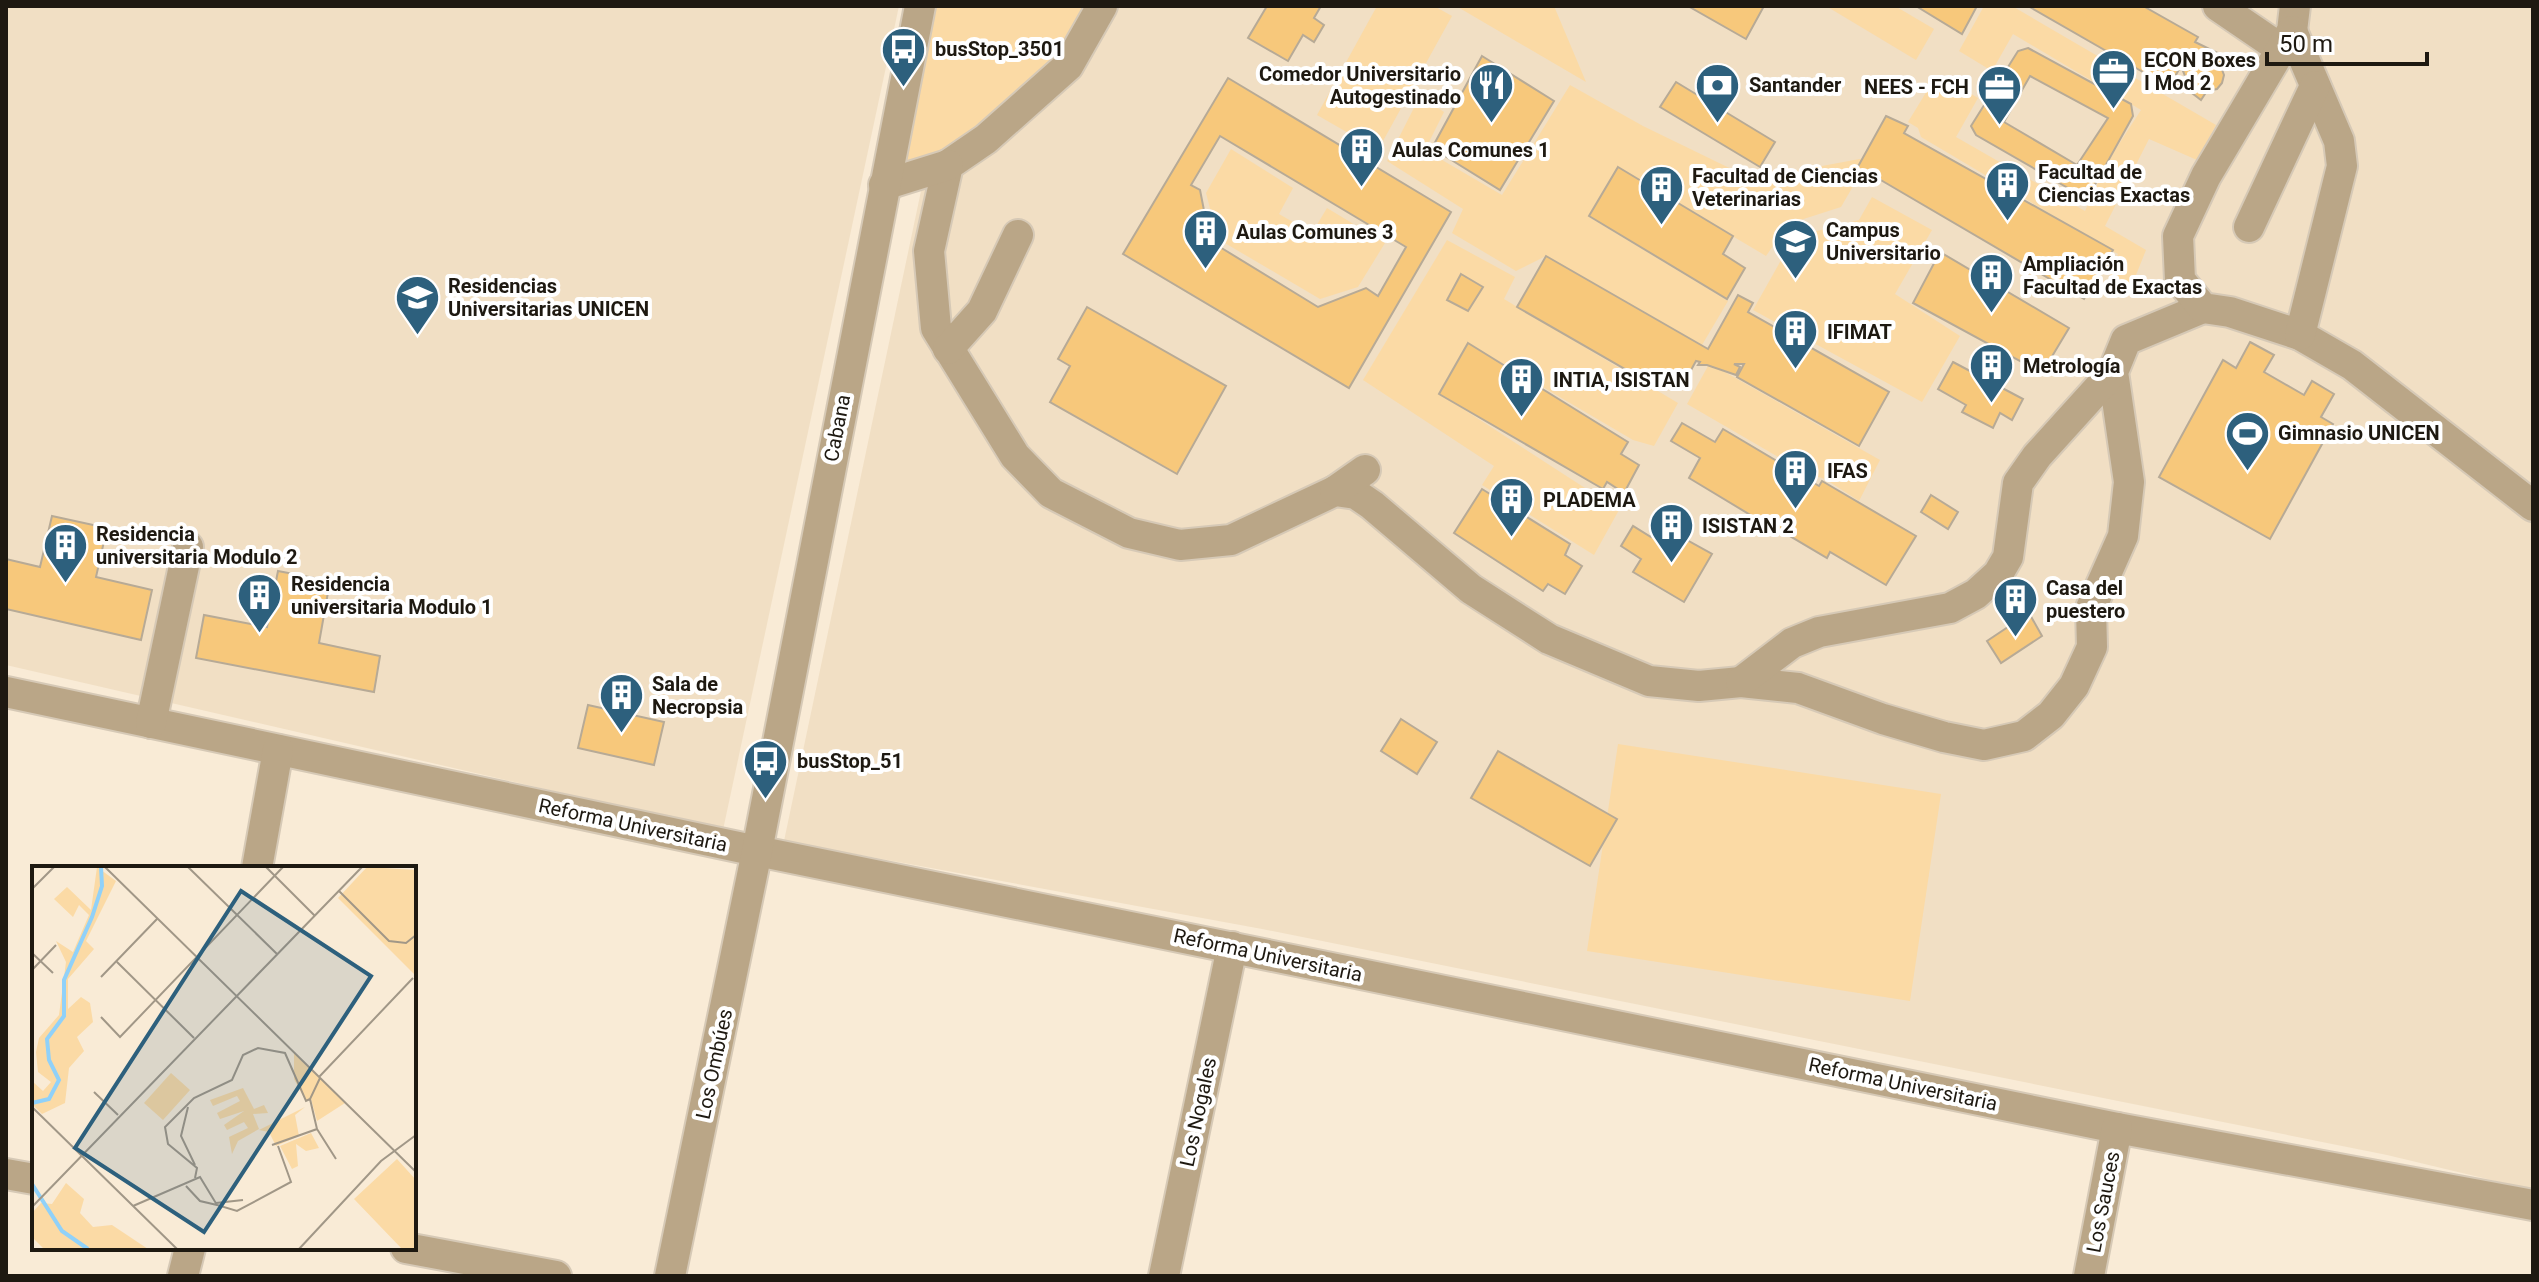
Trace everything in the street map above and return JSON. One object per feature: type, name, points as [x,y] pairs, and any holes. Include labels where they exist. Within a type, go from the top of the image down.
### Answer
[{"type":"street","name":"Cabana","points":[[757,851],[920,6]]},
{"type":"street","points":[[2218,6],[2290,29],[2339,141],[2342,166],[2300,335]]},
{"type":"street","points":[[884,185],[948,165],[986,139],[1068,66],[1101,14]]},
{"type":"street","points":[[2203,308],[2180,280],[2170,234],[2200,172],[2290,29]]},
{"type":"street","points":[[2249,227],[2315,86]]},
{"type":"street","points":[[948,165],[929,251],[936,328],[1015,456],[1051,493],[1129,533],[1180,545],[1231,540],[1335,491],[1365,470]]},
{"type":"street","points":[[948,349],[982,311],[1018,235]]},
{"type":"street","points":[[1741,682],[1792,643],[1819,632],[1950,608],[1976,594],[1998,574],[2008,557],[2018,483],[2037,456],[2113,372],[2126,340],[2203,308],[2230,312],[2300,335],[2352,365],[2533,506]]},
{"type":"street","points":[[1335,491],[1356,494],[1403,522],[1471,589],[1549,639],[1649,681],[1699,686],[1741,682],[1798,688],[1883,719],[1984,745],[2024,736],[2051,715],[2074,686],[2092,647],[2091,608],[2123,536],[2129,482],[2113,372]]},
{"type":"street","points":[[151,723],[188,547]]},
{"type":"street","name":"Reforma Universitaria","points":[[6,692],[757,851],[2117,1128],[2533,1205]]},
{"type":"street","points":[[257,866],[278,750]]},
{"type":"street","name":"Los Ombúes","points":[[670,1276],[757,851]]},
{"type":"street","name":"Los Nogales","points":[[1164,1276],[1232,947]]},
{"type":"street","name":"Los Sauces","points":[[2089,1276],[2117,1128]]},
{"type":"street","points":[[6,1174],[32,1179]]},
{"type":"street","points":[[183,1276],[190,1250]]},
{"type":"street","points":[[416,1250],[556,1276]]},
{"type":"shaded area","name":"Residencias Universitarias UNICEN","points":[[6,6],[899,6],[723,830],[6,665]]},
{"type":"shaded area","points":[[920,6],[1102,6],[1068,66],[948,165],[884,185]]},
{"type":"shaded area","points":[[960,6],[2533,6],[2533,1190],[2387,1155],[1262,929],[784,841]]},
{"type":"shaded area","points":[[1377,6],[1434,6],[1452,16],[1378,150],[1317,115]]},
{"type":"shaded area","points":[[1456,6],[1554,6],[1586,82]]},
{"type":"shaded area","points":[[1826,6],[1895,6],[1934,29],[1916,60]]},
{"type":"shaded area","points":[[1984,6],[2012,6],[2216,125],[2197,160],[2149,139],[2105,226],[2146,250],[2130,290],[2109,278],[2118,254],[1921,137],[1918,128],[1908,122],[1933,81],[1945,78],[1978,98],[1956,137],[2085,211],[2108,161],[2141,110],[2013,34],[1992,71],[1959,51]]},
{"type":"shaded area","points":[[1570,85],[1643,126],[1752,179],[1870,157],[1841,207],[1788,224],[1766,256],[1618,168],[1589,217],[1728,301],[1702,345],[1546,256],[1516,271],[1452,233],[1463,209],[1387,161],[1420,96],[1444,112],[1425,150],[1502,195]]},
{"type":"shaded area","points":[[1231,149],[1293,188],[1279,214],[1312,233],[1327,208],[1385,243],[1358,287],[1320,299],[1218,239],[1206,193]]},
{"type":"shaded area","points":[[1872,197],[1932,230],[1895,294],[1960,336],[1922,402],[1753,310],[1794,237],[1859,220]]},
{"type":"shaded area","points":[[1447,240],[1515,277],[1504,299],[1678,403],[1654,446],[1633,440],[1468,343],[1440,394],[1619,510],[1594,555],[1482,485],[1494,466],[1363,380]]},
{"type":"shaded area","points":[[1708,366],[1716,367],[1880,460],[1859,501],[1825,479],[1806,473],[1687,404]]},
{"type":"shaded area","points":[[1618,744],[1941,794],[1910,1001],[1587,951]]},
{"type":"building","points":[[1267,6],[1321,6],[1314,18],[1324,25],[1314,42],[1303,35],[1288,61],[1248,38]]},
{"type":"building","points":[[1688,6],[1764,6],[1746,39]]},
{"type":"building","points":[[1916,6],[1977,6],[1962,34]]},
{"type":"building","points":[[2028,6],[2143,6],[2198,37],[2195,42],[2226,57],[2221,67],[2224,75],[2222,83],[2217,89],[2207,91],[2201,100],[2192,93],[2181,66],[2169,87]]},
{"type":"building","points":[[2028,48],[2131,104],[2133,116],[2087,199],[1976,135],[1971,126],[2018,51]],"holes":[[[2030,76],[2108,118],[2077,165],[2004,122]]]},
{"type":"building","name":"Comedor Universitario Autogestinado","points":[[1482,56],[1554,101],[1500,190],[1432,148]]},
{"type":"building","points":[[1228,78],[1451,212],[1349,388],[1123,254]],"holes":[[[1220,136],[1406,247],[1378,296],[1366,288],[1318,307],[1210,241],[1200,190],[1191,185]]]},
{"type":"building","name":"Santander","points":[[1676,82],[1775,142],[1760,167],[1660,107]]},
{"type":"building","name":"Facultad de Ciencias Exactas","points":[[1886,116],[1908,126],[1904,133],[2113,250],[2084,299],[1879,179],[1875,185],[1855,172]]},
{"type":"building","name":"Facultad de Ciencias Veterinarias","points":[[1618,167],[1733,236],[1723,254],[1745,268],[1727,299],[1589,216]]},
{"type":"building","name":"Ampliación Facultad de Exactas","points":[[1940,252],[2069,328],[2042,373],[1913,303]]},
{"type":"building","points":[[1546,256],[1708,349],[1738,295],[1753,303],[1748,312],[1889,392],[1859,446],[1737,377],[1744,364],[1734,364],[1740,367],[1736,375],[1698,365],[1700,362],[1696,361],[1684,383],[1666,373],[1658,388],[1517,307]]},
{"type":"building","points":[[1461,274],[1483,287],[1468,311],[1447,300]]},
{"type":"building","points":[[1087,307],[1226,386],[1177,474],[1050,402],[1070,366],[1058,359]]},
{"type":"building","name":"Gimnasio UNICEN","points":[[2250,342],[2274,355],[2264,372],[2304,395],[2312,381],[2334,394],[2321,417],[2333,424],[2270,539],[2159,477],[2223,360],[2236,368]]},
{"type":"building","name":"INTIA, ISISTAN","points":[[1468,343],[1628,442],[1621,454],[1639,465],[1624,493],[1607,482],[1603,489],[1439,394]]},
{"type":"building","name":"Metrología","points":[[1953,362],[2023,399],[2012,420],[2000,413],[1993,428],[1962,412],[1966,405],[1938,389]]},
{"type":"building","name":"IFAS","points":[[1682,423],[1715,442],[1723,429],[1819,486],[1822,481],[1916,536],[1886,585],[1830,552],[1827,558],[1777,531],[1689,478],[1700,458],[1671,441]]},
{"type":"building","name":"PLADEMA","points":[[1482,489],[1570,544],[1565,555],[1582,566],[1565,594],[1548,584],[1543,591],[1454,533]]},
{"type":"building","points":[[1931,495],[1958,512],[1948,529],[1921,512]]},
{"type":"building","name":"Residencia universitaria Modulo 2","points":[[52,516],[107,528],[96,577],[152,590],[141,640],[6,609],[6,559],[40,567]]},
{"type":"building","name":"ISISTAN 2","points":[[1658,524],[1712,554],[1684,602],[1633,572],[1641,559],[1621,546],[1633,526],[1651,537]]},
{"type":"building","name":"Residencia universitaria Modulo 1","points":[[278,571],[330,581],[319,643],[380,656],[374,692],[196,658],[204,615],[267,627]]},
{"type":"building","name":"Casa del puestero","points":[[2029,613],[2042,636],[2001,663],[1987,641]]},
{"type":"building","name":"Sala de Necropsia","points":[[588,705],[664,722],[654,765],[578,748]]},
{"type":"building","points":[[1401,719],[1437,742],[1417,774],[1381,751]]},
{"type":"building","points":[[1498,751],[1617,819],[1590,866],[1471,798]]},
{"type":"place","name":"busStop_3501","points":[[904,88]]},
{"type":"place","name":"ECON Boxes I Mod 2","points":[[2113,110]]},
{"type":"place","name":"Santander","points":[[1718,124]]},
{"type":"place","name":"Comedor Universitario Autogestinado","points":[[1492,125]]},
{"type":"place","name":"NEES - FCH","points":[[2000,126]]},
{"type":"place","name":"Aulas Comunes 1","points":[[1361,189]]},
{"type":"place","name":"Facultad de Ciencias Exactas","points":[[2007,222]]},
{"type":"place","name":"Facultad de Ciencias Veterinarias","points":[[1661,226]]},
{"type":"place","name":"Aulas Comunes 3","points":[[1205,271]]},
{"type":"place","name":"Campus Universitario","points":[[1795,281]]},
{"type":"place","name":"Ampliación Facultad de Exactas","points":[[1992,315]]},
{"type":"place","name":"Residencias Universitarias UNICEN","points":[[417,336]]},
{"type":"place","name":"IFIMAT","points":[[1796,371]]},
{"type":"place","name":"Metrología","points":[[1992,405]]},
{"type":"place","name":"INTIA, ISISTAN","points":[[1522,419]]},
{"type":"place","name":"Gimnasio UNICEN","points":[[2247,472]]},
{"type":"place","name":"IFAS","points":[[1796,510]]},
{"type":"place","name":"PLADEMA","points":[[1512,539]]},
{"type":"place","name":"ISISTAN 2","points":[[1671,565]]},
{"type":"place","name":"Residencia universitaria Modulo 2","points":[[65,584]]},
{"type":"place","name":"Residencia universitaria Modulo 1","points":[[260,635]]},
{"type":"place","name":"Casa del puestero","points":[[2015,638]]},
{"type":"place","name":"Sala de Necropsia","points":[[621,735]]},
{"type":"place","name":"busStop_51","points":[[766,800]]}]
